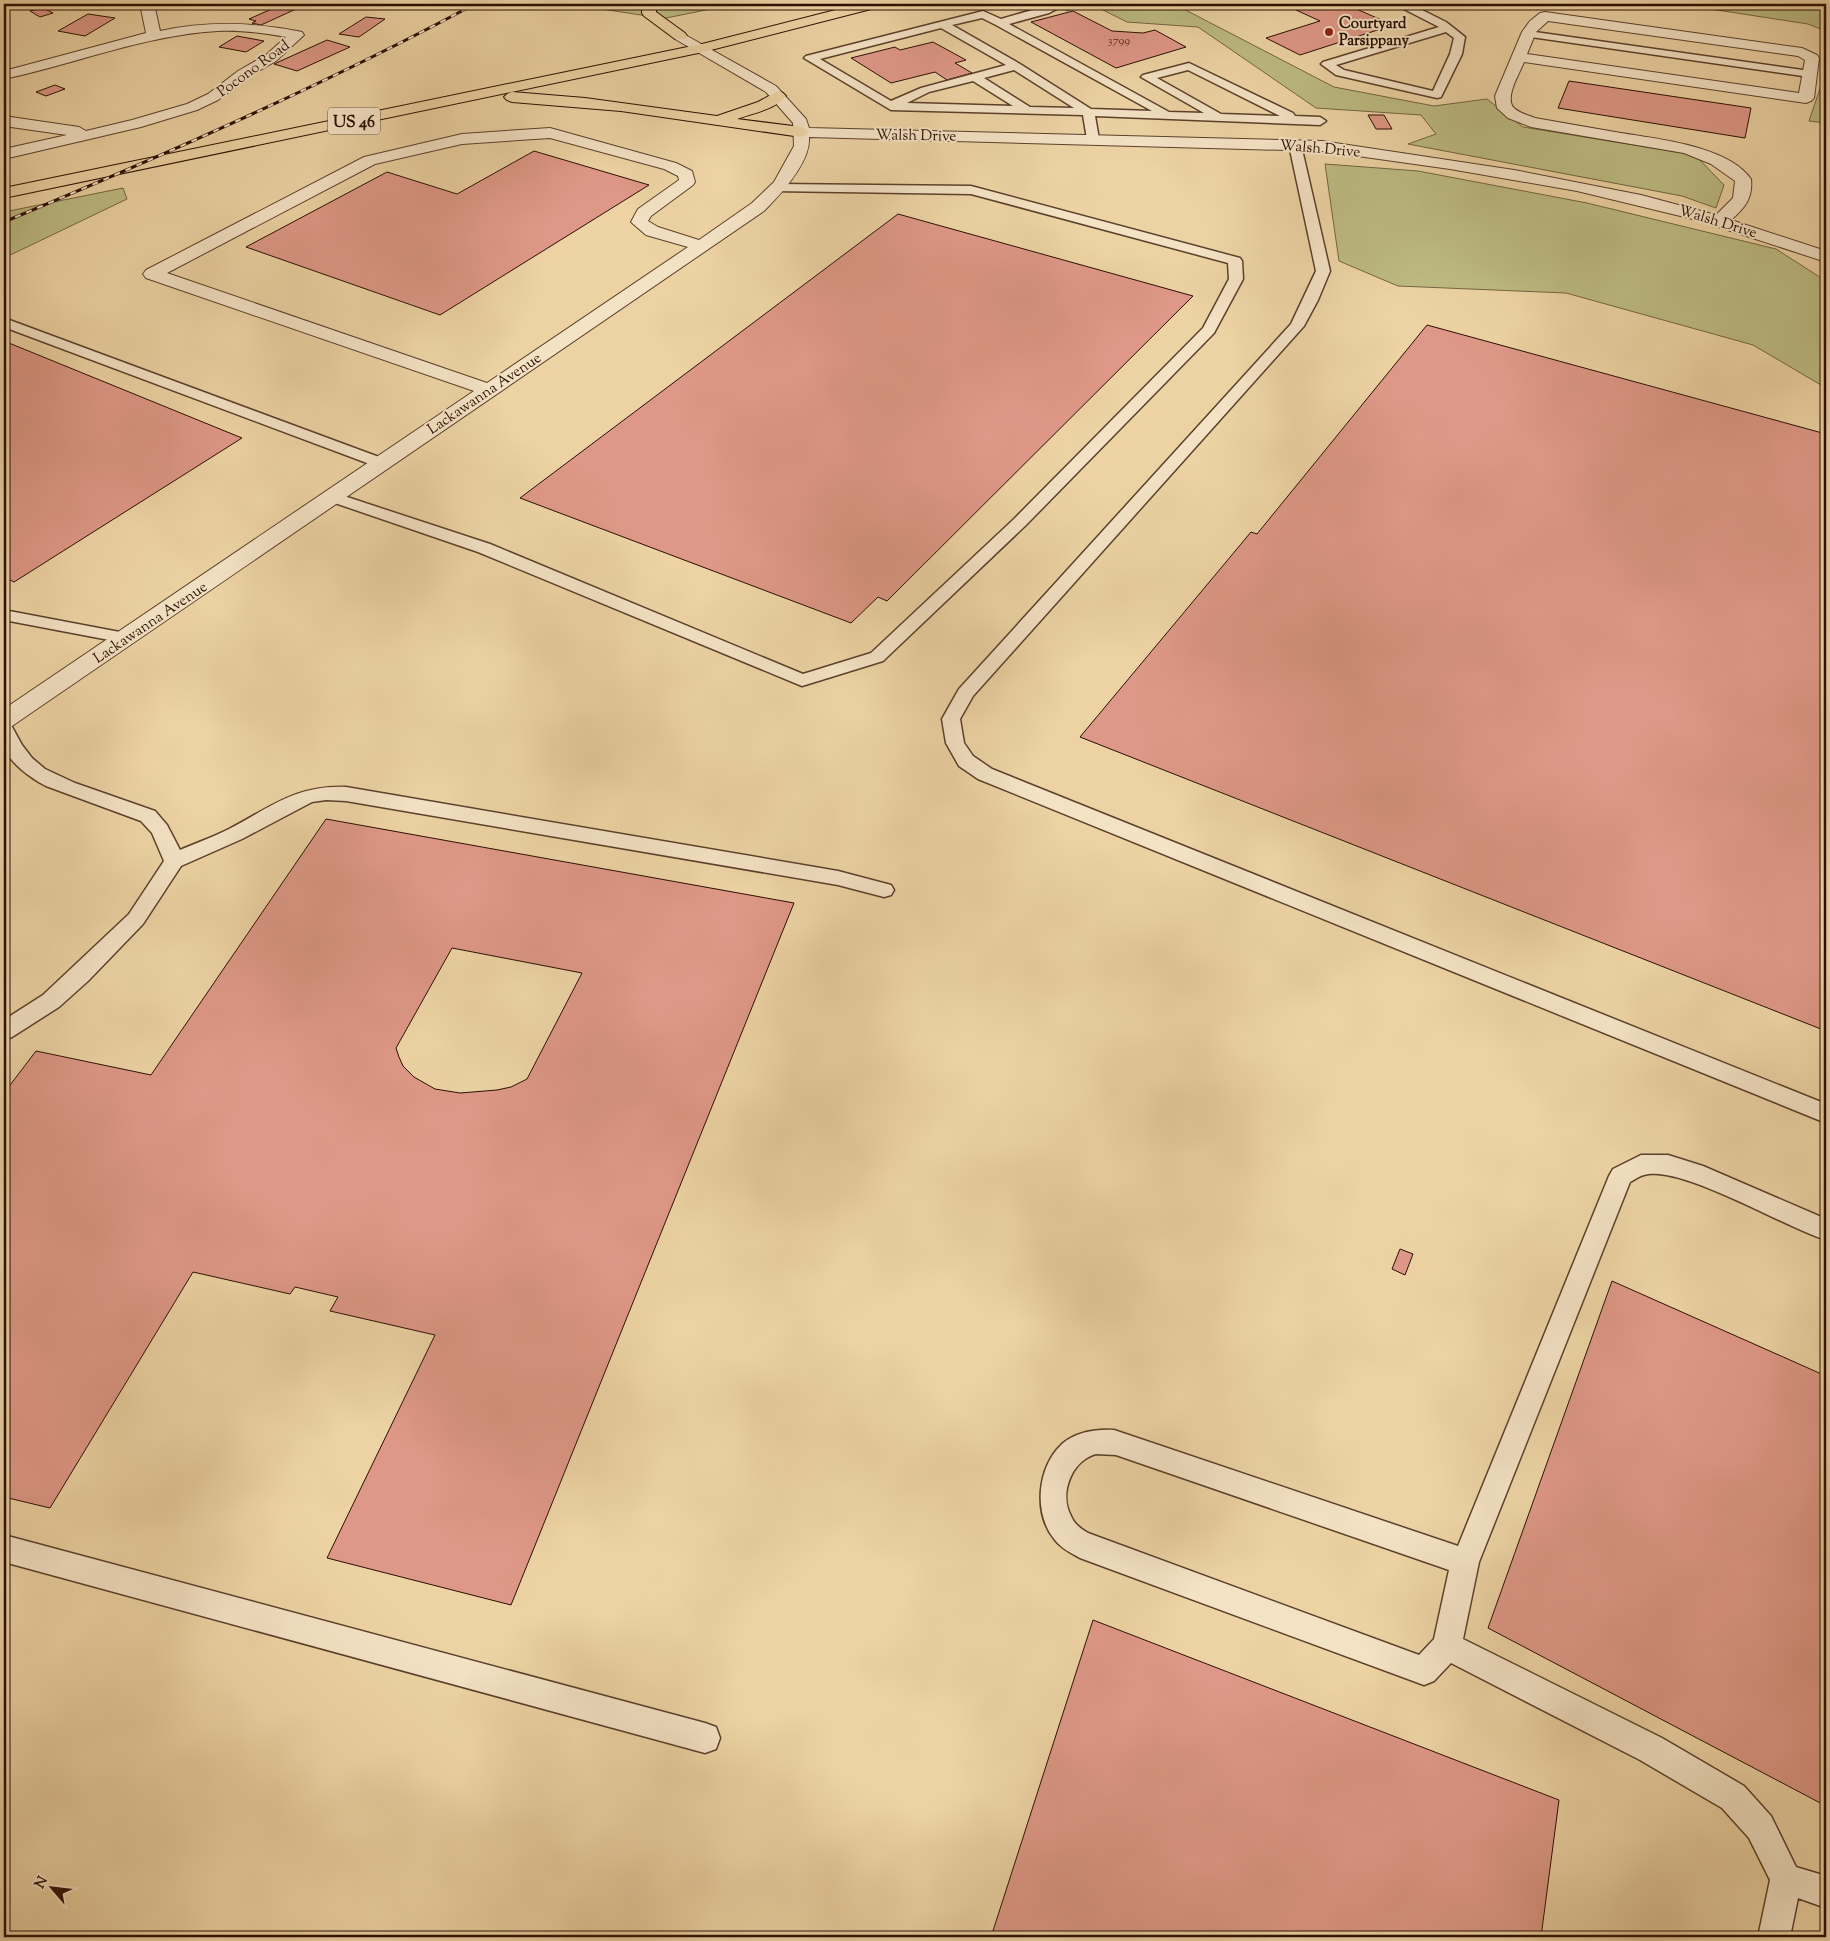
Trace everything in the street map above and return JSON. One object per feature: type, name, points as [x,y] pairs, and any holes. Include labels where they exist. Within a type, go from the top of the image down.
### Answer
[{"type":"highway","points":[[649,4],[648,13],[680,36]]},
{"type":"highway","name":"US 46","points":[[4,193],[703,48],[874,4]]},
{"type":"highway","points":[[791,11],[810,6]]},
{"type":"highway","points":[[661,40],[698,32]]},
{"type":"highway","points":[[709,121],[763,106],[778,96]]},
{"type":"highway","points":[[436,103],[504,97],[546,98],[801,132]]},
{"type":"street","points":[[147,4],[154,37]]},
{"type":"street","points":[[1519,57],[1806,98],[1812,58],[1802,52],[1545,16],[1535,24],[1528,34],[1503,96],[1505,108],[1513,116],[1530,122],[1687,149],[1709,156],[1728,166],[1743,179],[1745,191],[1740,202],[1720,221]]},
{"type":"street","name":"Pocono Road","points":[[4,75],[154,37],[191,30],[218,27],[269,30],[297,35],[271,58],[242,74],[213,97],[192,107],[95,134]]},
{"type":"street","points":[[680,36],[771,89],[801,122],[801,132]]},
{"type":"street","points":[[4,120],[95,134]]},
{"type":"street","name":"Walsh Drive","points":[[801,132],[1322,146],[1386,154],[1618,194],[1720,221],[1826,257]]},
{"type":"street","name":"Lackawanna Avenue","points":[[4,720],[758,208],[777,188],[802,146],[801,132]]},
{"type":"street","points":[[489,390],[152,274],[370,160],[462,139],[535,133],[550,134],[606,148],[670,166],[686,174],[687,182],[644,213],[639,222],[652,231],[702,246]]},
{"type":"street","points":[[4,154],[95,134]]},
{"type":"lane","points":[[1000,23],[1044,11],[1061,4]]},
{"type":"lane","points":[[1402,4],[1448,28],[1460,37],[1456,54],[1437,95],[1340,73],[1327,64],[1448,28]]},
{"type":"lane","points":[[1167,115],[983,14],[810,58],[891,106],[1320,121]]},
{"type":"lane","points":[[942,24],[1016,66],[1088,112],[1094,139]]},
{"type":"lane","points":[[1528,34],[1810,74]]},
{"type":"lane","points":[[891,106],[925,90],[1016,66]]},
{"type":"lane","points":[[1220,117],[1147,77],[1189,66],[1295,120]]},
{"type":"lane","points":[[976,76],[1027,110]]},
{"type":"lane","points":[[1295,145],[1323,271],[1312,300],[1297,326],[965,693],[951,719],[955,743],[966,760],[985,774],[1826,1114]]},
{"type":"lane","points":[[332,497],[484,548],[802,680],[877,657],[1020,522],[1209,330],[1236,280],[1235,261],[970,190],[777,188]]},
{"type":"lane","points":[[4,322],[381,464]]},
{"type":"lane","points":[[4,615],[125,638]]},
{"type":"lane","points":[[4,729],[9,741],[25,764],[46,780],[148,816],[169,845],[174,861]]},
{"type":"lane","points":[[4,1031],[51,1001],[136,920],[174,861],[234,834],[291,803],[308,796],[346,794],[838,878],[884,890]]},
{"type":"lane","points":[[1465,1562],[1116,1443],[1095,1442],[1072,1452],[1059,1470],[1053,1489],[1054,1510],[1062,1528],[1074,1541],[1424,1671],[1448,1646],[1465,1562],[1622,1176],[1641,1165],[1668,1165],[1703,1176],[1826,1230]]},
{"type":"lane","points":[[4,1548],[706,1738]]},
{"type":"lane","points":[[1448,1646],[1651,1749],[1733,1797],[1760,1827],[1786,1879],[1774,1937]]},
{"type":"lane","points":[[1786,1879],[1826,1892]]},
{"type":"shaded area","points":[[569,4],[736,4],[656,20],[654,17]]},
{"type":"shaded area","points":[[1066,4],[1091,4],[1066,11]]},
{"type":"shaded area","points":[[1091,4],[1174,4],[1334,87],[1434,106],[1487,99],[1523,127],[1695,155],[1724,185],[1716,208],[1682,196],[1408,144],[1436,134],[1421,115],[1316,108],[1198,27],[1127,22]]},
{"type":"shaded area","points":[[1678,4],[1826,4],[1826,31],[1808,24]]},
{"type":"shaded area","points":[[1826,71],[1826,123],[1809,121]]},
{"type":"shaded area","points":[[1325,164],[1418,171],[1587,203],[1776,249],[1826,281],[1826,388],[1753,345],[1566,293],[1398,286],[1339,261]]},
{"type":"shaded area","points":[[123,188],[127,199],[4,258],[4,212]]},
{"type":"building","points":[[307,4],[261,25],[252,23],[256,21],[249,19],[274,8],[280,9],[285,7],[281,5]]},
{"type":"building","name":"Courtyard Parsippany","points":[[1283,4],[1345,4],[1393,25],[1300,55],[1266,38],[1320,21]]},
{"type":"building","points":[[43,8],[53,13],[40,17],[30,11]]},
{"type":"building","points":[[1073,11],[1112,31],[1143,33],[1155,30],[1186,47],[1116,68],[1031,22]]},
{"type":"building","points":[[88,14],[115,18],[85,36],[58,31]]},
{"type":"building","points":[[366,17],[385,19],[359,37],[339,34]]},
{"type":"building","points":[[237,36],[264,41],[246,52],[219,47]]},
{"type":"building","points":[[327,40],[350,47],[297,71],[274,64]]},
{"type":"building","points":[[933,42],[966,60],[955,63],[972,73],[947,80],[935,72],[891,83],[851,58],[895,47],[900,50]]},
{"type":"building","points":[[1569,81],[1751,108],[1745,138],[1558,108]]},
{"type":"building","points":[[55,85],[65,89],[46,96],[36,92]]},
{"type":"building","points":[[1368,115],[1384,115],[1392,129],[1376,129]]},
{"type":"building","points":[[534,151],[649,185],[440,315],[246,247],[387,172],[457,194]]},
{"type":"building","points":[[898,214],[1193,296],[887,601],[878,597],[851,623],[520,498]]},
{"type":"building","points":[[1427,325],[1826,434],[1826,1031],[1080,737],[1251,532],[1257,534]]},
{"type":"building","points":[[4,341],[242,438],[14,582],[4,577]]},
{"type":"building","points":[[326,819],[794,903],[511,1605],[327,1558],[435,1335],[330,1311],[338,1297],[295,1287],[290,1294],[193,1272],[50,1508],[4,1497],[4,1093],[36,1051],[151,1075]],"holes":[[[452,948],[582,973],[527,1079],[511,1087],[497,1090],[460,1093],[435,1089],[414,1077],[403,1066],[396,1048]]]},
{"type":"building","points":[[1400,1249],[1413,1254],[1405,1275],[1392,1269]]},
{"type":"building","points":[[1612,1281],[1826,1376],[1826,1806],[1488,1628]]},
{"type":"building","points":[[1093,1620],[1559,1800],[1541,1937],[991,1937]]},
{"type":"railway","points":[[4,222],[242,119],[359,63],[475,4]]},
{"type":"place","name":"Courtyard Parsippany","points":[[1329,32]]}]
